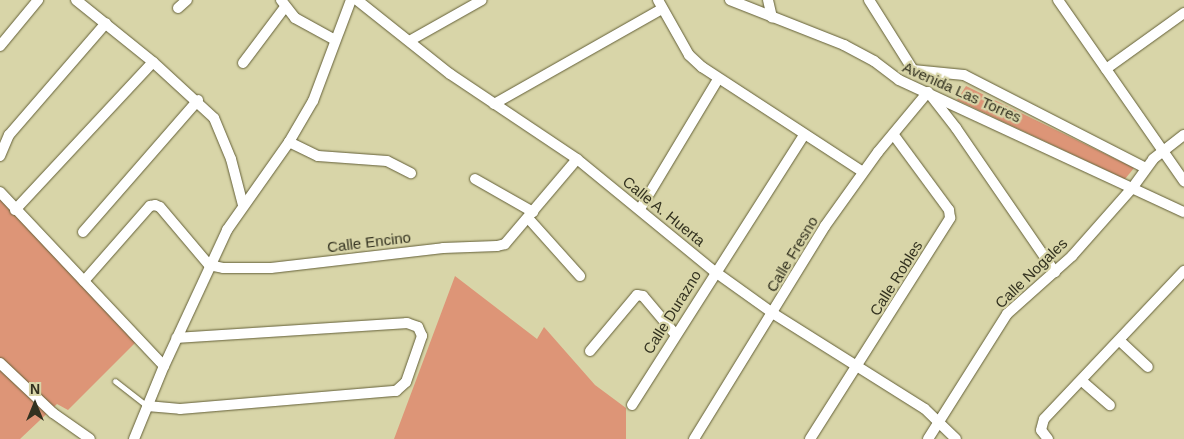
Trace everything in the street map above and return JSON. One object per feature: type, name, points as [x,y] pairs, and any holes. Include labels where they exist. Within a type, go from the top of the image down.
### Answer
[{"type":"street","points":[[0,46],[38,0]]},
{"type":"street","points":[[76,0],[198,100],[219,128],[243,205]]},
{"type":"street","points":[[178,8],[187,0]]},
{"type":"street","points":[[134,439],[176,338],[209,266],[243,205],[289,142],[313,101],[351,0]]},
{"type":"street","name":"Calle A. Huerta","points":[[357,0],[411,40],[450,74],[577,160],[640,209],[714,271],[774,314],[925,409],[956,439]]},
{"type":"street","points":[[411,40],[482,0]]},
{"type":"street","name":"Avenida Las Torres","points":[[730,0],[850,48],[874,61],[890,75],[1184,212]]},
{"type":"street","points":[[768,0],[772,18]]},
{"type":"street","name":"Avenida Las Torres","points":[[869,0],[913,70],[964,75],[1146,168]]},
{"type":"street","points":[[1058,0],[1161,152],[1184,181]]},
{"type":"street","points":[[243,63],[283,3],[310,28],[335,40]]},
{"type":"street","points":[[494,104],[660,4],[689,55],[718,79],[863,172]]},
{"type":"street","points":[[1106,69],[1184,13]]},
{"type":"street","points":[[0,156],[9,135],[106,23]]},
{"type":"street","points":[[15,210],[153,62]]},
{"type":"street","points":[[640,209],[718,79]]},
{"type":"street","points":[[928,92],[956,128],[1055,272]]},
{"type":"street","name":"Calle Fresno","points":[[694,439],[774,314],[825,226],[863,172],[928,92]]},
{"type":"street","points":[[84,232],[198,100]]},
{"type":"street","name":"Calle Robles","points":[[810,439],[858,367],[950,218],[949,210],[893,134]]},
{"type":"street","name":"Calle Durazno","points":[[632,405],[714,271],[804,135]]},
{"type":"street","name":"Calle Nogales","points":[[928,439],[1007,314],[1055,272],[1133,187],[1146,168],[1161,152],[1184,135]]},
{"type":"street","points":[[289,142],[318,156],[387,161],[411,173]]},
{"type":"street","name":"Calle Encino","points":[[209,266],[237,270],[271,268],[443,248],[504,244],[577,160]]},
{"type":"street","points":[[475,179],[530,215],[580,276]]},
{"type":"street","points":[[0,192],[164,366]]},
{"type":"street","points":[[84,281],[155,205],[160,207],[209,266]]},
{"type":"street","points":[[1048,439],[1041,430],[1044,419],[1120,341],[1184,271]]},
{"type":"street","points":[[590,351],[637,295],[643,296],[676,334]]},
{"type":"street","points":[[147,406],[180,409],[400,389],[421,341],[420,330],[407,323],[176,338]]},
{"type":"street","points":[[1120,341],[1148,367]]},
{"type":"street","points":[[0,363],[53,413],[90,439]]},
{"type":"street","points":[[1082,380],[1110,406]]},
{"type":"lane","points":[[115,381],[147,406]]},
{"type":"shaded area","points":[[966,86],[1134,168],[1125,179],[957,100]]},
{"type":"shaded area","points":[[0,188],[142,336],[68,410],[57,404],[20,439],[0,439]]},
{"type":"shaded area","points":[[455,276],[537,339],[544,327],[595,385],[626,408],[626,439],[394,439]]}]
